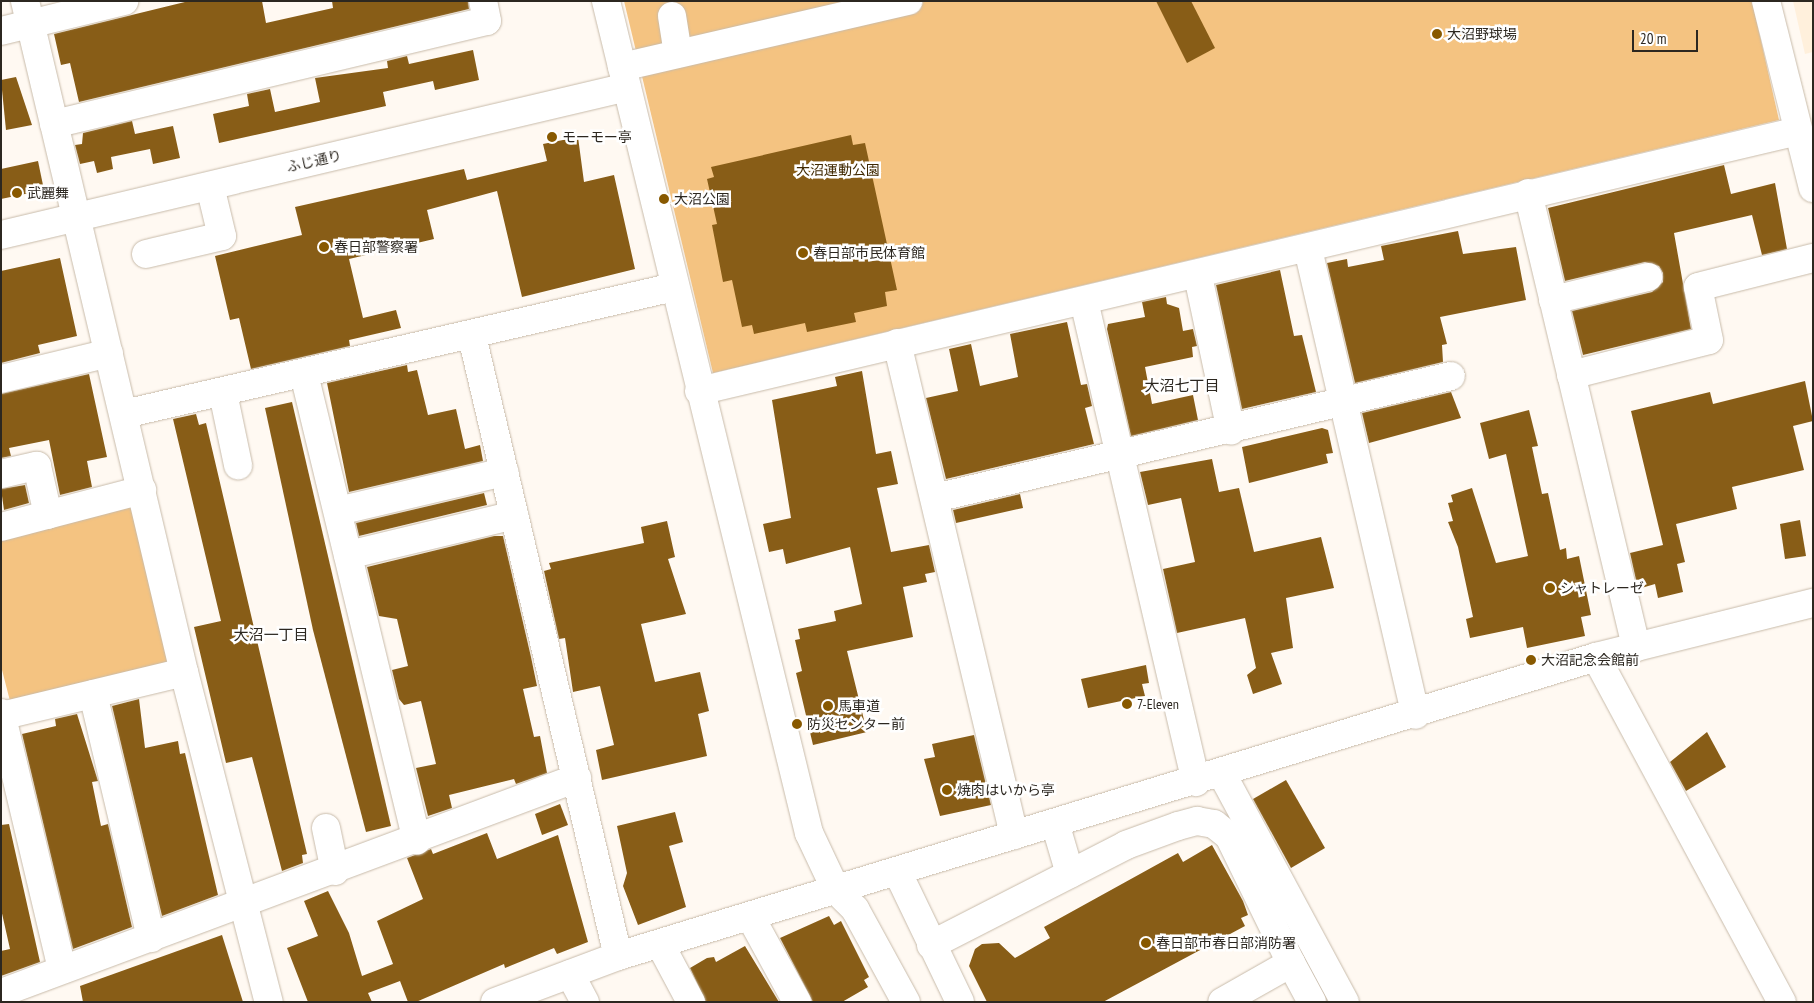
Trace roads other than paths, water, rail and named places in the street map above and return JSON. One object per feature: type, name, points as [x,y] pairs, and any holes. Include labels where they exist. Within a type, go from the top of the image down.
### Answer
[{"type":"street","points":[[1,31],[28,13],[124,1]]},
{"type":"street","points":[[54,124],[487,21],[483,1]]},
{"type":"street","points":[[606,1],[792,776],[808,833],[836,890],[855,909],[906,1002]]},
{"type":"street","name":"ふじ通り","points":[[1,235],[210,186],[624,77],[678,54],[833,10],[908,1]]},
{"type":"street","points":[[1766,1],[1813,188]]},
{"type":"street","points":[[28,13],[184,672],[269,1002]]},
{"type":"street","points":[[672,16],[678,54]]},
{"type":"street","points":[[699,391],[1198,276],[1528,194],[1798,131]]},
{"type":"street","points":[[146,254],[222,236],[210,186]]},
{"type":"street","points":[[1528,194],[1636,647]]},
{"type":"street","points":[[1308,249],[1416,715]]},
{"type":"street","points":[[1571,375],[1709,340],[1698,287],[1813,258]]},
{"type":"street","points":[[1198,276],[1231,431]]},
{"type":"street","points":[[1553,300],[1648,277]]},
{"type":"street","points":[[124,414],[472,336],[674,287]]},
{"type":"street","points":[[1084,301],[1118,458],[1196,782]]},
{"type":"street","points":[[472,336],[618,956]]},
{"type":"street","points":[[897,344],[1014,835]]},
{"type":"street","points":[[1,379],[109,352]]},
{"type":"street","points":[[304,374],[417,840]]},
{"type":"street","points":[[935,498],[1118,458],[1344,404],[1451,376]]},
{"type":"street","points":[[223,393],[238,465]]},
{"type":"street","points":[[1,474],[37,466],[48,515]]},
{"type":"street","points":[[338,511],[504,472]]},
{"type":"street","points":[[1,527],[142,490]]},
{"type":"street","points":[[348,555],[514,515]]},
{"type":"street","points":[[495,1002],[618,956],[1416,715],[1596,657],[1813,603]]},
{"type":"street","points":[[1596,657],[1782,1002]]},
{"type":"street","points":[[62,969],[1,715],[184,672]]},
{"type":"street","points":[[93,694],[151,938]]},
{"type":"street","points":[[1222,774],[1345,1002]]},
{"type":"street","points":[[1,992],[335,871],[577,778]]},
{"type":"street","points":[[1168,790],[1178,826]]},
{"type":"street","points":[[931,946],[1070,874],[1178,826],[1197,821],[1214,824],[1229,836],[1312,1002]]},
{"type":"street","points":[[1055,823],[1070,874]]},
{"type":"street","points":[[326,828],[335,871]]},
{"type":"street","points":[[897,871],[931,946],[960,1002]]},
{"type":"street","points":[[750,916],[797,1002]]},
{"type":"street","points":[[660,944],[691,1002]]},
{"type":"street","points":[[1222,1002],[1291,963]]},
{"type":"street","points":[[570,974],[585,1002]]},
{"type":"place","name":"大沼野球場","points":[[1437,34]]},
{"type":"place","name":"モーモー亭","points":[[552,137]]},
{"type":"place","name":"武麗舞","points":[[17,193]]},
{"type":"place","name":"大沼公園","points":[[664,199]]},
{"type":"place","name":"春日部警察署","points":[[324,247]]},
{"type":"place","name":"春日部市民体育館","points":[[803,253]]},
{"type":"place","name":"シャトレーゼ","points":[[1550,588]]},
{"type":"place","name":"大沼記念会館前","points":[[1531,660]]},
{"type":"place","name":"7-Eleven","points":[[1127,704]]},
{"type":"place","name":"馬車道","points":[[828,706]]},
{"type":"place","name":"防災センター前","points":[[797,724]]},
{"type":"place","name":"焼肉はいから亭","points":[[947,790]]},
{"type":"place","name":"春日部市春日部消防署","points":[[1146,943]]},
{"type":"district","name":"大沼七丁目","points":[[1182,386]]},
{"type":"district","name":"大沼一丁目","points":[[271,635]]},
{"type":"park label","name":"大沼運動公園","points":[[838,170]]}]
